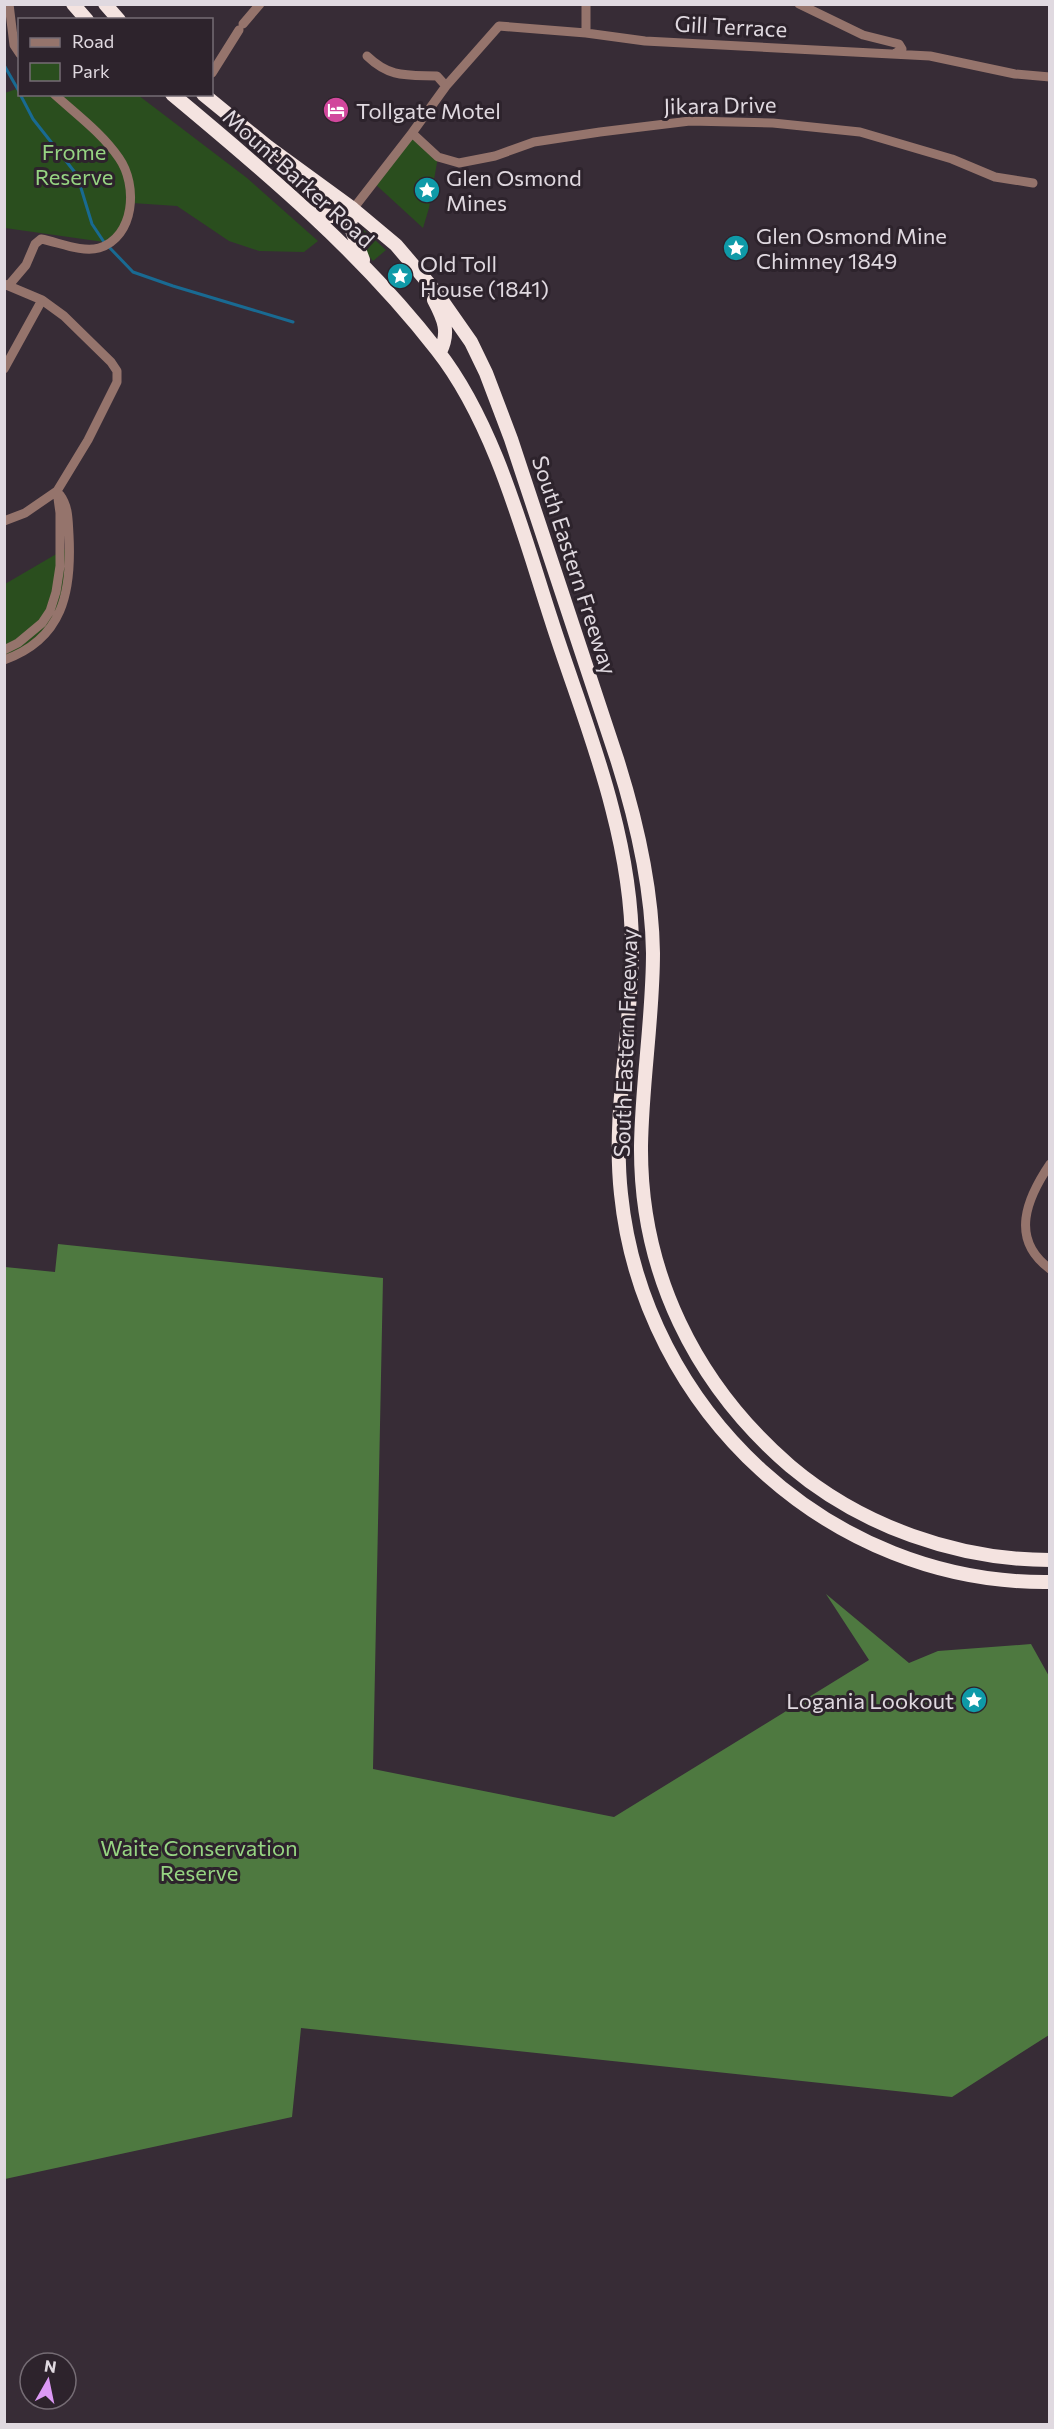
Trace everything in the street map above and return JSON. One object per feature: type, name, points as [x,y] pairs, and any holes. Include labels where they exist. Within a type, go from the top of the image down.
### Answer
[{"type":"highway","points":[[64,4],[80,13]]},
{"type":"highway","points":[[105,4],[117,18]]},
{"type":"highway","name":"Mount Barker Road","points":[[174,96],[308,211],[366,267],[440,352]]},
{"type":"highway","name":"Mount Barker Road","points":[[205,96],[268,147],[353,209],[396,245],[418,269]]},
{"type":"highway","points":[[308,211],[327,217],[342,216],[353,209]]},
{"type":"highway","points":[[353,209],[350,225],[366,267]]},
{"type":"highway","points":[[418,269],[446,328],[445,342],[440,352]]},
{"type":"highway","name":"South Eastern Freeway","points":[[418,269],[453,314],[479,358],[511,439],[632,805],[643,854],[650,904],[653,952],[642,1137],[644,1195],[651,1241],[664,1288],[684,1334],[707,1374],[735,1412],[768,1447],[798,1472],[845,1505],[888,1527],[933,1543],[980,1554],[1027,1560],[1050,1560]]},
{"type":"highway","name":"South Eastern Freeway","points":[[440,352],[487,437],[521,529],[598,761],[623,853],[630,901],[632,950],[621,1095],[620,1191],[627,1238],[640,1286],[657,1330],[680,1372],[718,1426],[738,1449],[773,1482],[812,1511],[853,1535],[906,1558],[943,1569],[991,1578],[1050,1582]]},
{"type":"street","points":[[9,4],[14,45],[18,51]]},
{"type":"street","points":[[213,71],[241,27],[260,4]]},
{"type":"street","points":[[586,4],[586,33]]},
{"type":"street","points":[[799,4],[863,34],[899,44],[902,50],[894,54]]},
{"type":"street","name":"Gill Terrace","points":[[353,209],[446,86],[499,26],[586,33],[645,41],[849,54],[930,56],[1015,74],[1050,77]]},
{"type":"street","points":[[367,56],[379,68],[394,75],[437,76],[446,86]]},
{"type":"street","points":[[4,521],[25,513],[57,491],[117,382],[117,371],[104,353],[64,316],[42,300],[7,285],[26,265],[34,244],[41,239],[82,249],[98,249],[112,241],[124,226],[132,203],[121,160],[104,138],[56,96]]},
{"type":"street","name":"Jikara Drive","points":[[412,133],[438,157],[459,163],[495,156],[534,142],[600,132],[690,122],[773,123],[860,132],[952,159],[995,177],[1033,183]]},
{"type":"street","points":[[4,369],[42,300]]},
{"type":"street","points":[[4,650],[18,643],[42,623],[50,611],[60,566],[60,520],[57,491]]},
{"type":"street","points":[[4,660],[41,640],[52,627],[68,589],[70,546],[68,512],[65,501],[57,491]]},
{"type":"street","points":[[1050,1164],[1030,1197],[1025,1223],[1026,1234],[1035,1254],[1050,1269]]},
{"type":"green space","name":"Frome Reserve","points":[[18,88],[18,96],[139,96],[247,178],[318,241],[304,252],[259,251],[229,241],[177,206],[132,203],[124,226],[104,242],[5,228],[5,93]]},
{"type":"green space","points":[[412,133],[438,157],[423,228],[374,183]]},
{"type":"green space","points":[[354,221],[386,250],[373,261],[361,246]]},
{"type":"green space","points":[[70,546],[70,562],[52,627],[5,660],[5,584]]},
{"type":"green space","name":"Waite Conservation Reserve","points":[[58,1244],[383,1278],[373,1769],[614,1817],[869,1660],[826,1594],[909,1663],[938,1651],[1031,1644],[1050,1678],[1049,2035],[952,2097],[301,2028],[292,2117],[5,2179],[5,1267],[55,1272]]},
{"type":"waterway","points":[[4,65],[18,90]]},
{"type":"waterway","points":[[21,96],[33,119],[77,175],[92,224],[104,242]]},
{"type":"waterway","points":[[109,247],[133,272],[293,322]]},
{"type":"place","name":"Tollgate Motel","points":[[336,110]]},
{"type":"place","name":"Glen Osmond Mines","points":[[427,190]]},
{"type":"place","name":"Glen Osmond Mine Chimney 1849","points":[[736,248]]},
{"type":"place","name":"Old Toll House (1841)","points":[[400,276]]},
{"type":"place","name":"Logania Lookout","points":[[974,1700]]}]
